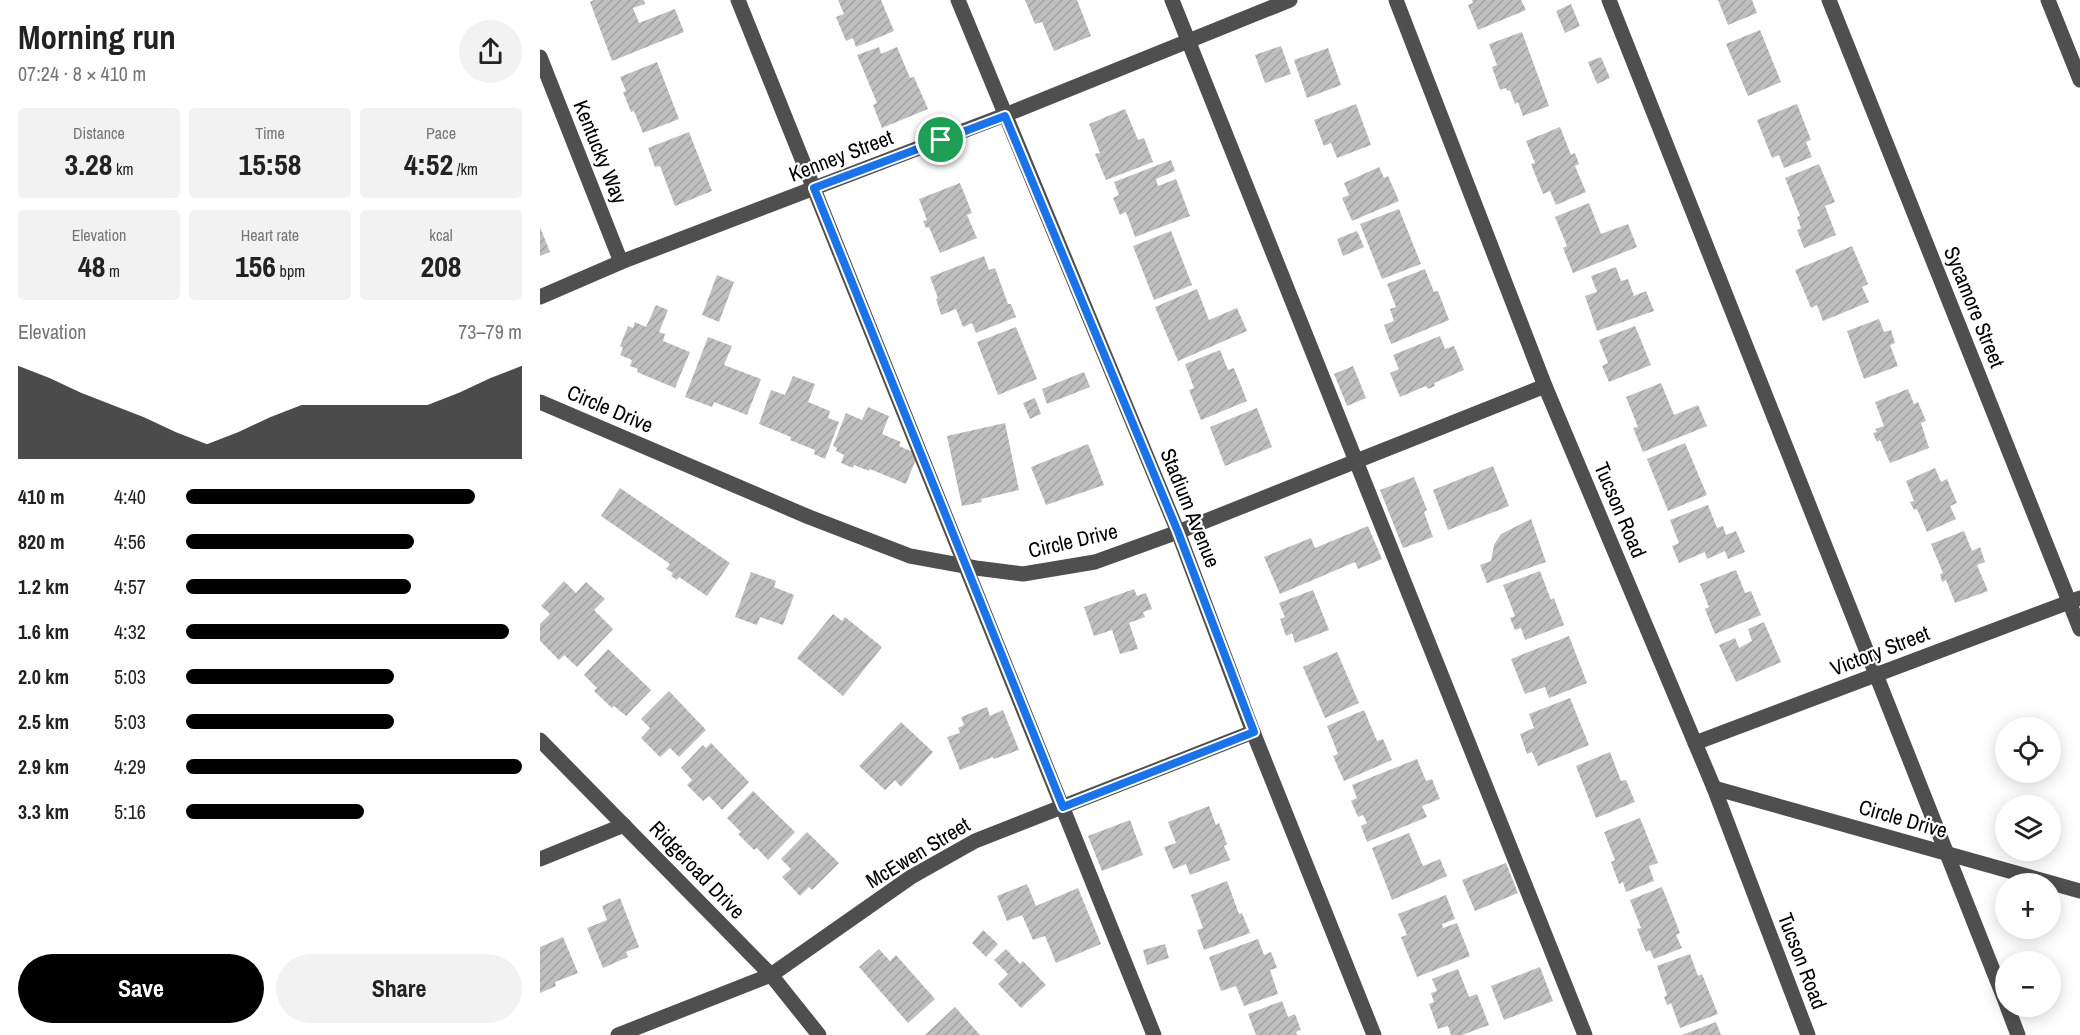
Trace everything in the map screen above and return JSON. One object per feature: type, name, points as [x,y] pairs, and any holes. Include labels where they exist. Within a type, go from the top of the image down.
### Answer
[{"type":"street","points":[[738,0],[1154,1035]]},
{"type":"street","name":"Stadium Avenue","points":[[958,0],[1178,532],[1254,732],[1374,1035]]},
{"type":"street","points":[[1172,0],[1586,1035]]},
{"type":"street","name":"Kenney Street","points":[[540,297],[621,262],[1005,116],[1290,0]]},
{"type":"street","name":"Tucson Road","points":[[1396,0],[1545,386],[1714,788],[1808,1035]]},
{"type":"street","points":[[1609,0],[1995,977]]},
{"type":"street","name":"Sycamore Street","points":[[1829,0],[2075,600],[2080,629]]},
{"type":"street","points":[[2048,0],[2080,80]]},
{"type":"street","name":"Kentucky Way","points":[[540,57],[621,262]]},
{"type":"street","name":"Circle Drive","points":[[540,402],[809,517],[910,556],[1023,574],[1095,562],[1178,532],[1545,386]]},
{"type":"street","name":"Victory Street","points":[[1695,743],[2075,600]]},
{"type":"street","name":"McEwen Street","points":[[618,1035],[771,975],[911,877],[975,841],[1254,732]]},
{"type":"street","name":"Ridgeroad Drive","points":[[540,740],[771,975],[819,1035]]},
{"type":"street","name":"Circle Drive","points":[[1714,788],[2080,891]]},
{"type":"street","points":[[540,859],[624,825]]},
{"type":"street","points":[[2011,1017],[2018,1035]]},
{"type":"building","points":[[594,0],[644,0],[645,4],[633,8],[639,23],[675,9],[684,32],[612,61],[590,2]]},
{"type":"building","points":[[838,0],[881,0],[894,31],[856,47],[853,38],[846,41],[836,17],[844,14]]},
{"type":"building","points":[[1025,0],[1077,0],[1091,36],[1054,51],[1042,22],[1035,24]]},
{"type":"building","points":[[1472,0],[1521,0],[1526,10],[1478,30],[1468,5],[1473,3]]},
{"type":"building","points":[[1718,0],[1752,0],[1757,13],[1728,25]]},
{"type":"building","points":[[1571,4],[1580,26],[1565,33],[1556,11]]},
{"type":"building","points":[[1760,30],[1781,82],[1748,96],[1726,44]]},
{"type":"building","points":[[1522,32],[1549,106],[1523,116],[1510,90],[1507,91],[1506,88],[1500,90],[1492,67],[1497,65],[1489,44]]},
{"type":"building","points":[[1281,46],[1291,74],[1265,83],[1255,55]]},
{"type":"building","points":[[879,47],[881,54],[897,47],[910,78],[914,77],[928,109],[882,128],[873,105],[877,103],[857,55]]},
{"type":"building","points":[[1328,48],[1341,85],[1307,98],[1294,60]]},
{"type":"building","points":[[1601,57],[1610,78],[1597,84],[1588,62]]},
{"type":"building","points":[[657,62],[679,119],[643,133],[634,111],[631,112],[620,77]]},
{"type":"building","points":[[1356,104],[1371,145],[1337,158],[1331,143],[1324,146],[1314,120]]},
{"type":"building","points":[[1797,104],[1811,140],[1806,142],[1812,157],[1784,168],[1779,155],[1772,158],[1757,120]]},
{"type":"building","points":[[1125,109],[1138,140],[1144,138],[1153,162],[1106,180],[1095,154],[1100,153],[1089,124]]},
{"type":"building","points":[[1560,127],[1571,155],[1575,153],[1579,164],[1575,166],[1586,192],[1556,205],[1550,191],[1543,194],[1531,164],[1535,163],[1526,141]]},
{"type":"building","points":[[689,132],[712,191],[675,206],[660,166],[655,167],[648,148]]},
{"type":"building","points":[[1171,160],[1175,171],[1156,179],[1158,186],[1176,179],[1190,216],[1135,237],[1126,212],[1120,215],[1113,198],[1119,195],[1114,182]]},
{"type":"building","points":[[1819,164],[1835,202],[1825,206],[1836,235],[1804,248],[1797,230],[1801,228],[1797,217],[1800,216],[1785,178]]},
{"type":"building","points":[[1379,167],[1384,178],[1388,176],[1399,201],[1352,221],[1342,198],[1349,195],[1344,183]]},
{"type":"building","points":[[960,183],[972,213],[967,215],[977,238],[940,253],[929,227],[926,228],[923,221],[927,220],[919,199]]},
{"type":"building","points":[[1589,203],[1601,234],[1628,224],[1637,247],[1573,273],[1563,248],[1567,246],[1555,217]]},
{"type":"building","points":[[1399,209],[1421,264],[1382,279],[1360,224]]},
{"type":"building","points":[[540,227],[550,252],[540,256]]},
{"type":"building","points":[[1171,231],[1192,285],[1154,300],[1133,246]]},
{"type":"building","points":[[1357,231],[1364,247],[1343,256],[1337,239]]},
{"type":"building","points":[[1852,246],[1868,284],[1862,287],[1869,302],[1823,321],[1817,305],[1811,308],[1795,270]]},
{"type":"building","points":[[984,256],[989,270],[995,268],[1008,304],[1011,304],[1016,317],[976,333],[972,323],[963,327],[956,309],[941,315],[936,299],[938,298],[930,277]]},
{"type":"building","points":[[1616,267],[1621,281],[1628,279],[1634,296],[1646,291],[1654,311],[1597,331],[1585,296],[1597,292],[1591,276]]},
{"type":"building","points":[[1425,269],[1434,292],[1438,291],[1449,320],[1391,344],[1384,325],[1394,321],[1390,309],[1396,307],[1387,284]]},
{"type":"building","points":[[717,275],[734,282],[719,322],[702,315]]},
{"type":"building","points":[[1197,289],[1209,320],[1237,308],[1247,331],[1178,361],[1155,307]]},
{"type":"building","points":[[656,305],[668,310],[659,332],[665,334],[663,341],[690,352],[675,388],[637,372],[638,369],[630,366],[632,360],[620,355],[623,348],[620,346],[628,326],[633,328],[635,322],[646,327]]},
{"type":"building","points":[[1879,319],[1884,332],[1891,330],[1895,343],[1890,345],[1898,366],[1864,379],[1847,331]]},
{"type":"building","points":[[1635,326],[1651,365],[1609,382],[1602,366],[1608,363],[1599,340]]},
{"type":"building","points":[[1016,327],[1037,379],[998,395],[977,342]]},
{"type":"building","points":[[1440,336],[1445,349],[1454,346],[1464,370],[1434,383],[1435,386],[1428,389],[1426,386],[1400,397],[1390,373],[1399,369],[1393,355]]},
{"type":"building","points":[[708,337],[732,346],[724,365],[761,379],[747,415],[714,402],[712,407],[685,397]]},
{"type":"building","points":[[1220,350],[1228,370],[1234,368],[1247,401],[1201,420],[1189,390],[1194,388],[1185,364]]},
{"type":"building","points":[[1353,366],[1366,398],[1347,406],[1334,374]]},
{"type":"building","points":[[1084,372],[1090,387],[1047,404],[1042,389]]},
{"type":"building","points":[[793,376],[815,384],[808,402],[830,411],[828,418],[839,422],[825,459],[814,454],[815,450],[790,440],[791,437],[759,424],[771,390],[785,395]]},
{"type":"building","points":[[1661,383],[1674,415],[1698,405],[1707,426],[1643,452],[1633,428],[1638,427],[1626,397]]},
{"type":"building","points":[[1908,389],[1914,404],[1918,402],[1926,421],[1921,423],[1929,448],[1890,463],[1880,440],[1877,442],[1873,433],[1877,432],[1875,429],[1884,426],[1875,402]]},
{"type":"building","points":[[1035,398],[1041,414],[1030,419],[1023,403]]},
{"type":"building","points":[[868,407],[889,416],[882,434],[901,442],[899,446],[918,454],[906,484],[870,469],[869,471],[854,465],[853,468],[841,463],[844,455],[836,451],[837,448],[833,446],[846,413],[862,420]]},
{"type":"building","points":[[1257,408],[1272,447],[1225,466],[1210,427]]},
{"type":"building","points":[[1005,423],[1019,490],[962,506],[947,436]]},
{"type":"building","points":[[1685,443],[1707,495],[1668,511],[1647,459]]},
{"type":"building","points":[[1088,444],[1104,485],[1046,505],[1031,467]]},
{"type":"building","points":[[1493,466],[1509,506],[1448,530],[1433,490]]},
{"type":"building","points":[[1935,468],[1941,482],[1947,479],[1957,503],[1950,506],[1956,519],[1927,532],[1917,509],[1914,510],[1910,502],[1914,501],[1906,481]]},
{"type":"building","points":[[1414,477],[1427,510],[1424,512],[1433,537],[1403,548],[1380,490]]},
{"type":"building","points":[[620,488],[730,563],[707,596],[679,577],[677,580],[671,576],[673,573],[666,569],[670,564],[601,516]]},
{"type":"building","points":[[1708,505],[1717,528],[1723,526],[1726,535],[1736,531],[1745,552],[1728,559],[1725,551],[1707,559],[1705,552],[1679,563],[1672,546],[1679,543],[1670,520]]},
{"type":"building","points":[[1531,519],[1546,562],[1487,583],[1480,565],[1491,561],[1494,545],[1501,534]]},
{"type":"building","points":[[1368,526],[1382,559],[1358,569],[1355,562],[1280,594],[1264,557],[1311,538],[1315,548]]},
{"type":"building","points":[[1964,531],[1972,551],[1980,547],[1985,562],[1977,565],[1988,591],[1955,603],[1946,580],[1942,582],[1940,574],[1943,573],[1931,544]]},
{"type":"building","points":[[1736,570],[1745,593],[1751,591],[1761,615],[1715,634],[1705,609],[1709,607],[1700,584]]},
{"type":"building","points":[[1540,571],[1551,600],[1554,598],[1564,625],[1525,640],[1521,628],[1515,630],[1510,618],[1515,616],[1503,585]]},
{"type":"building","points":[[751,572],[776,581],[774,587],[794,595],[783,625],[760,617],[757,625],[735,617]]},
{"type":"building","points":[[564,581],[576,593],[586,582],[605,599],[594,610],[613,629],[577,667],[564,655],[559,660],[540,641],[540,624],[550,614],[541,606]]},
{"type":"building","points":[[1134,589],[1137,596],[1146,593],[1152,609],[1143,612],[1145,617],[1129,623],[1138,649],[1120,654],[1112,630],[1094,636],[1084,607]]},
{"type":"building","points":[[1313,590],[1329,630],[1295,643],[1292,633],[1286,636],[1280,619],[1285,617],[1279,603]]},
{"type":"building","points":[[833,614],[842,621],[845,617],[882,647],[843,696],[797,658]]},
{"type":"building","points":[[1764,622],[1781,662],[1736,682],[1719,645],[1735,638],[1739,648],[1752,641],[1748,629]]},
{"type":"building","points":[[1569,636],[1587,683],[1549,698],[1545,687],[1525,694],[1511,659]]},
{"type":"building","points":[[608,649],[651,690],[626,716],[614,706],[612,708],[594,691],[597,688],[584,675]]},
{"type":"building","points":[[1337,652],[1359,703],[1325,718],[1303,667]]},
{"type":"building","points":[[669,691],[706,730],[679,757],[670,748],[660,757],[641,738],[650,728],[641,719]]},
{"type":"building","points":[[1570,698],[1589,745],[1538,766],[1532,752],[1527,754],[1520,734],[1534,728],[1529,714]]},
{"type":"building","points":[[987,707],[990,716],[1003,710],[1019,750],[960,770],[947,737],[960,733],[958,728],[964,725],[961,717]]},
{"type":"building","points":[[1364,710],[1377,741],[1383,739],[1392,760],[1344,781],[1333,756],[1338,754],[1327,726]]},
{"type":"building","points":[[901,722],[933,752],[901,787],[895,780],[885,790],[859,766]]},
{"type":"building","points":[[711,743],[749,782],[722,810],[709,796],[703,801],[687,785],[692,780],[681,768],[703,745],[706,748]]},
{"type":"building","points":[[1610,752],[1621,781],[1626,780],[1635,802],[1596,818],[1576,766]]},
{"type":"building","points":[[1417,759],[1426,781],[1432,779],[1440,799],[1422,806],[1427,817],[1367,842],[1361,826],[1367,823],[1363,815],[1358,817],[1351,801],[1357,798],[1352,785]]},
{"type":"building","points":[[753,791],[795,832],[768,860],[757,848],[754,850],[738,834],[741,832],[727,818]]},
{"type":"building","points":[[1209,806],[1216,825],[1219,823],[1230,860],[1190,875],[1186,864],[1173,869],[1164,847],[1176,843],[1168,822]]},
{"type":"building","points":[[1640,818],[1658,863],[1649,866],[1654,881],[1626,892],[1623,882],[1619,884],[1611,862],[1615,860],[1604,832]]},
{"type":"building","points":[[1130,820],[1143,855],[1102,871],[1088,836]]},
{"type":"building","points":[[807,832],[839,863],[812,890],[809,887],[800,896],[782,877],[791,869],[781,859]]},
{"type":"building","points":[[1409,833],[1423,866],[1440,859],[1447,876],[1392,900],[1372,848]]},
{"type":"building","points":[[1506,863],[1518,893],[1475,911],[1462,880]]},
{"type":"building","points":[[1227,881],[1239,914],[1242,913],[1250,933],[1204,950],[1197,930],[1203,928],[1191,895]]},
{"type":"building","points":[[1027,884],[1036,906],[1078,888],[1101,944],[1056,963],[1045,936],[1033,940],[1022,915],[1007,921],[997,896]]},
{"type":"building","points":[[1662,887],[1680,933],[1676,935],[1682,948],[1654,959],[1650,950],[1646,952],[1637,929],[1641,928],[1630,900]]},
{"type":"building","points":[[1446,895],[1455,919],[1442,924],[1443,928],[1457,923],[1470,956],[1417,977],[1401,937],[1407,935],[1398,914]]},
{"type":"building","points":[[620,898],[639,947],[626,952],[628,957],[603,968],[587,928],[607,920],[602,906]]},
{"type":"building","points":[[983,930],[998,944],[986,957],[972,943]]},
{"type":"building","points":[[563,937],[578,973],[555,982],[556,986],[540,993],[540,947]]},
{"type":"building","points":[[1258,939],[1264,955],[1271,952],[1277,968],[1270,970],[1278,994],[1244,1006],[1236,986],[1221,991],[1209,957]]},
{"type":"building","points":[[1165,944],[1169,958],[1147,965],[1143,950]]},
{"type":"building","points":[[879,949],[890,961],[896,955],[935,999],[908,1023],[859,967]]},
{"type":"building","points":[[1006,949],[1020,964],[1023,961],[1046,985],[1021,1008],[998,984],[1008,974],[994,960]]},
{"type":"building","points":[[1690,954],[1698,976],[1702,974],[1718,1014],[1680,1028],[1671,1003],[1667,1005],[1664,997],[1667,995],[1657,966]]},
{"type":"building","points":[[1540,967],[1553,1001],[1504,1020],[1491,986]]},
{"type":"building","points":[[1458,969],[1469,997],[1477,994],[1489,1025],[1462,1035],[1451,1035],[1448,1026],[1438,1029],[1429,1004],[1434,1002],[1431,993],[1437,991],[1432,979]]},
{"type":"building","points":[[1282,1001],[1288,1017],[1295,1014],[1301,1030],[1296,1032],[1297,1035],[1256,1035],[1248,1014]]},
{"type":"building","points":[[955,1007],[980,1035],[925,1035]]},
{"type":"building","points":[[1716,1022],[1721,1035],[1682,1035]]},
{"type":"route","points":[[1005,116],[1178,532],[1254,732],[1063,807],[814,188],[941,140],[1005,116]]}]
